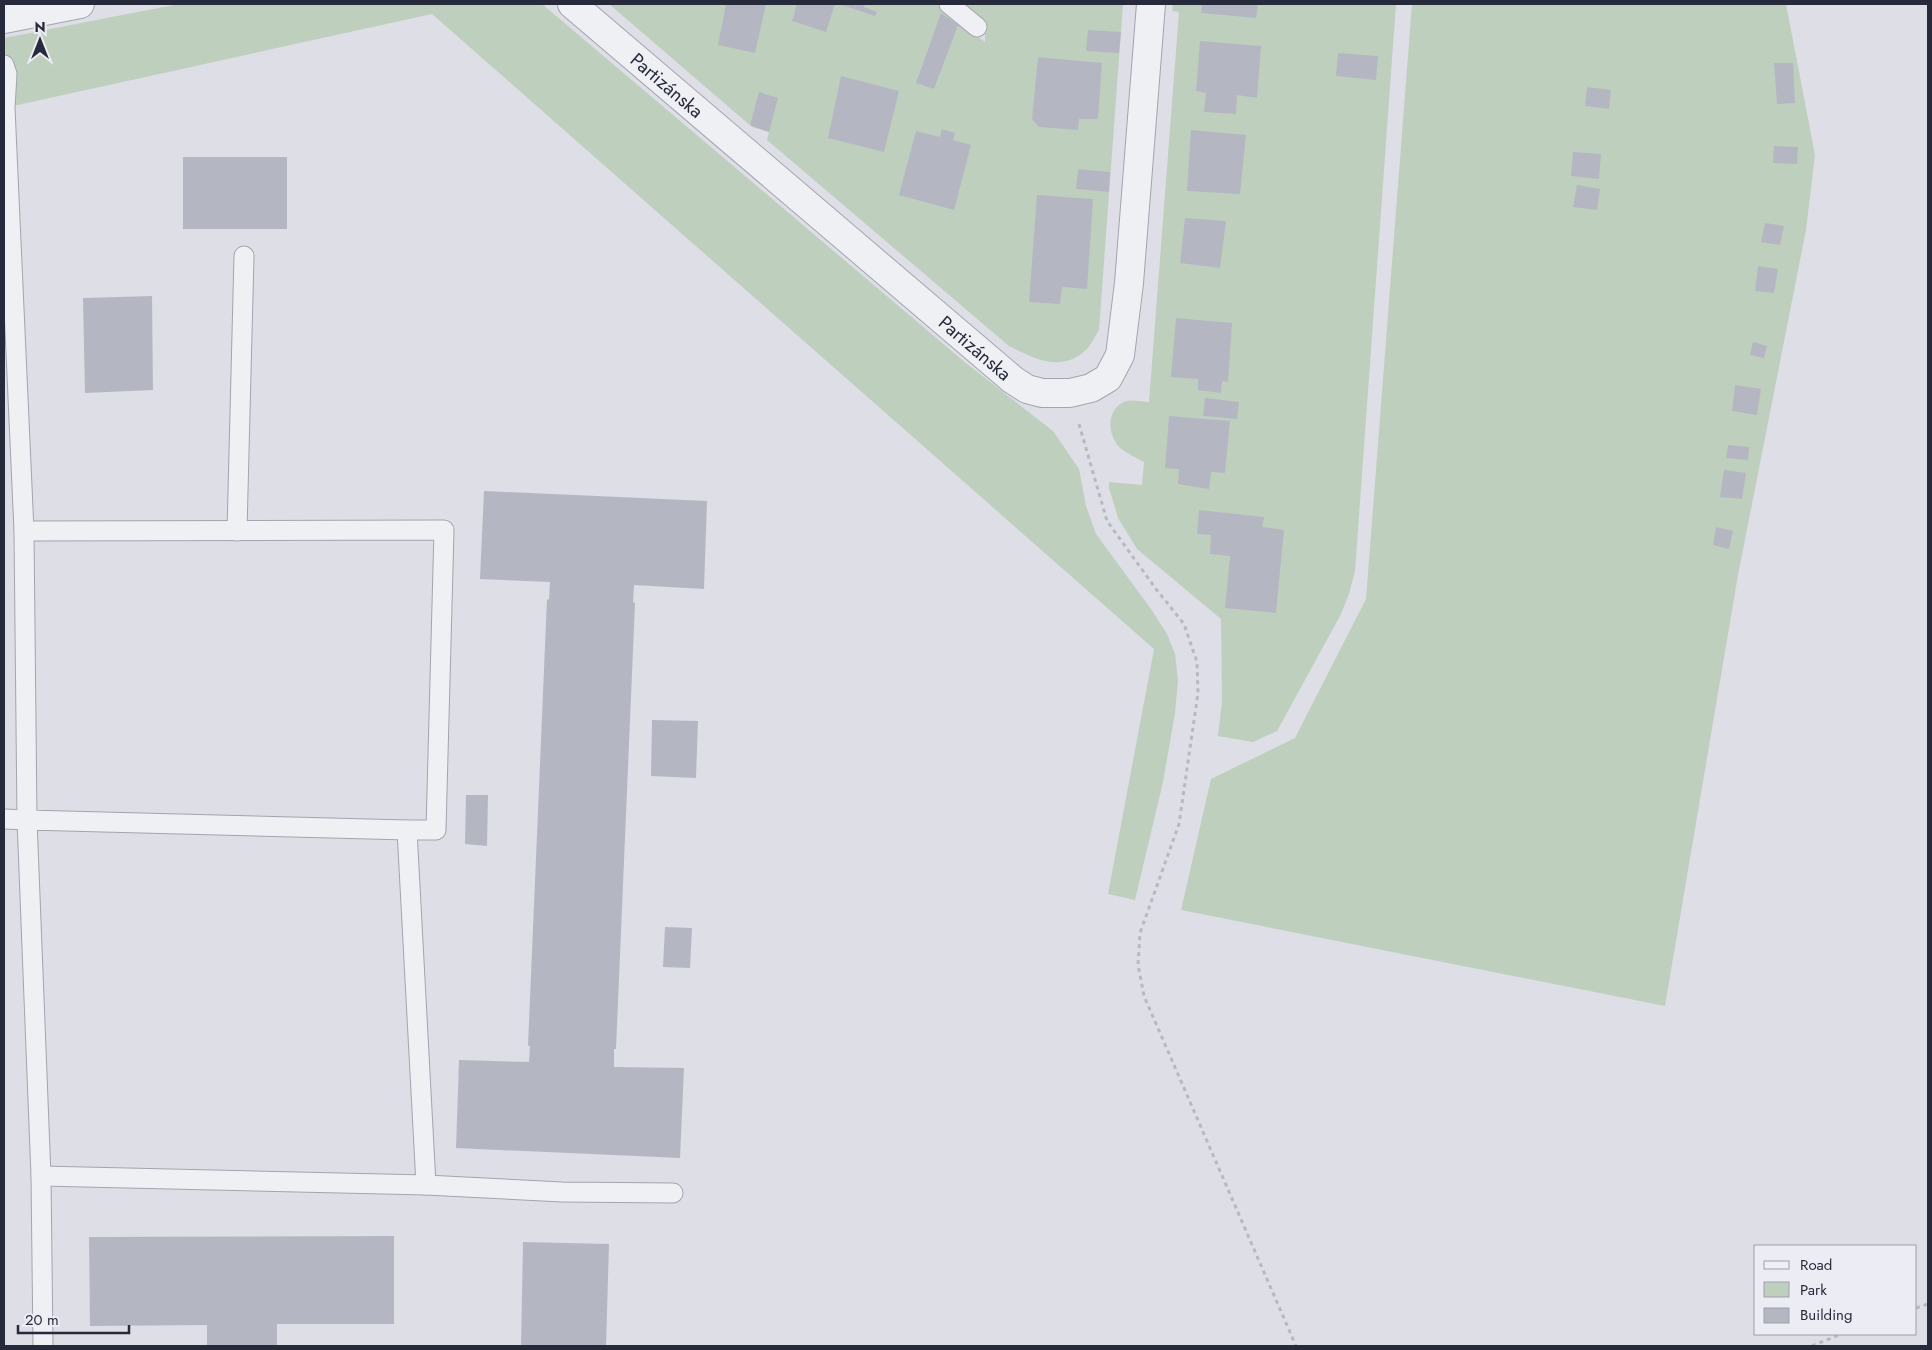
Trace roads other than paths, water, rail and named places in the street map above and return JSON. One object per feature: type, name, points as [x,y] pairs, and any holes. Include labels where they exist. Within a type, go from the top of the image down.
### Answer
[{"type":"street","points":[[4,20],[80,4]]},
{"type":"street","name":"Partizánska","points":[[572,4],[1013,380],[1027,389],[1042,393],[1070,393],[1091,388],[1108,378],[1120,355],[1129,283],[1152,4]]},
{"type":"lane","points":[[949,4],[977,27]]},
{"type":"lane","points":[[4,65],[7,74],[10,337],[24,531],[27,820],[41,1176],[43,1346]]},
{"type":"lane","points":[[237,531],[244,256]]},
{"type":"lane","points":[[4,819],[436,830],[444,530],[24,531]]},
{"type":"lane","points":[[408,830],[426,1185]]},
{"type":"lane","points":[[41,1176],[426,1185],[562,1192],[673,1193]]}]
